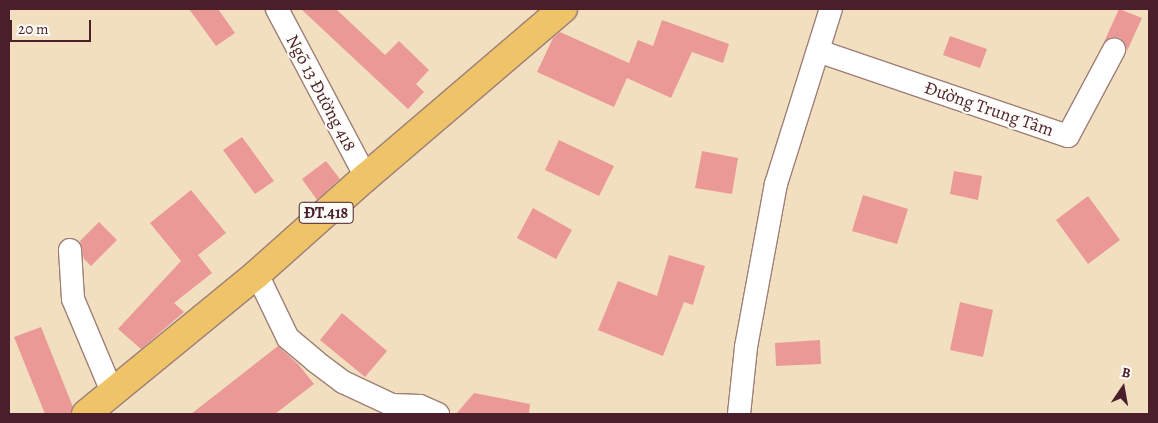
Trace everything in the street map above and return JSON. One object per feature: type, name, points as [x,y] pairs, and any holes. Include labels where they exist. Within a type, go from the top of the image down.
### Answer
[{"type":"main road","name":"ĐT.418","points":[[86,414],[257,274],[366,177],[563,9]]},
{"type":"street","name":"Ngõ 13 Đường 418","points":[[277,9],[366,177]]},
{"type":"street","points":[[738,414],[746,347],[776,184],[830,9]]},
{"type":"street","name":"Đường Trung Tâm","points":[[818,52],[1068,136],[1114,50]]},
{"type":"street","points":[[70,250],[72,299],[112,392]]},
{"type":"street","points":[[257,274],[288,338],[315,361],[343,382],[392,405],[420,406],[438,414]]},
{"type":"building","points":[[189,9],[218,9],[235,33],[216,46]]},
{"type":"building","points":[[301,9],[336,9],[385,55],[399,41],[429,70],[416,84],[424,92],[408,109]]},
{"type":"building","points":[[1119,9],[1142,18],[1127,51],[1125,44],[1120,38],[1113,37],[1104,42]]},
{"type":"building","points":[[662,20],[729,44],[723,63],[692,52],[671,98],[627,78],[614,107],[537,72],[553,38],[560,32],[629,63],[638,40],[653,46]]},
{"type":"building","points":[[950,36],[987,49],[980,68],[943,55]]},
{"type":"building","points":[[242,137],[274,181],[255,194],[223,150]]},
{"type":"building","points":[[559,140],[614,166],[599,196],[545,170]]},
{"type":"building","points":[[702,151],[738,158],[732,194],[695,188]]},
{"type":"building","points":[[326,161],[340,179],[317,200],[302,179]]},
{"type":"building","points":[[954,171],[982,176],[978,200],[950,194]]},
{"type":"building","points":[[191,190],[226,233],[198,255],[212,273],[174,303],[184,312],[141,349],[118,329],[181,261],[150,223]]},
{"type":"building","points":[[863,195],[908,209],[897,244],[852,231]]},
{"type":"building","points":[[1088,196],[1120,240],[1088,264],[1056,220]]},
{"type":"building","points":[[533,208],[572,230],[556,259],[517,238]]},
{"type":"building","points":[[99,222],[117,240],[91,266],[84,259],[80,241]]},
{"type":"building","points":[[669,255],[705,266],[693,305],[684,302],[663,356],[598,330],[618,281],[657,296]]},
{"type":"building","points":[[960,302],[993,310],[983,357],[950,350]]},
{"type":"building","points":[[342,313],[387,351],[365,377],[320,340]]},
{"type":"building","points":[[41,327],[73,407],[71,414],[45,414],[14,337]]},
{"type":"building","points":[[820,340],[821,364],[776,366],[775,343]]},
{"type":"building","points":[[278,346],[298,364],[314,384],[275,414],[191,414]]},
{"type":"building","points":[[474,393],[530,404],[529,414],[456,414]]}]
